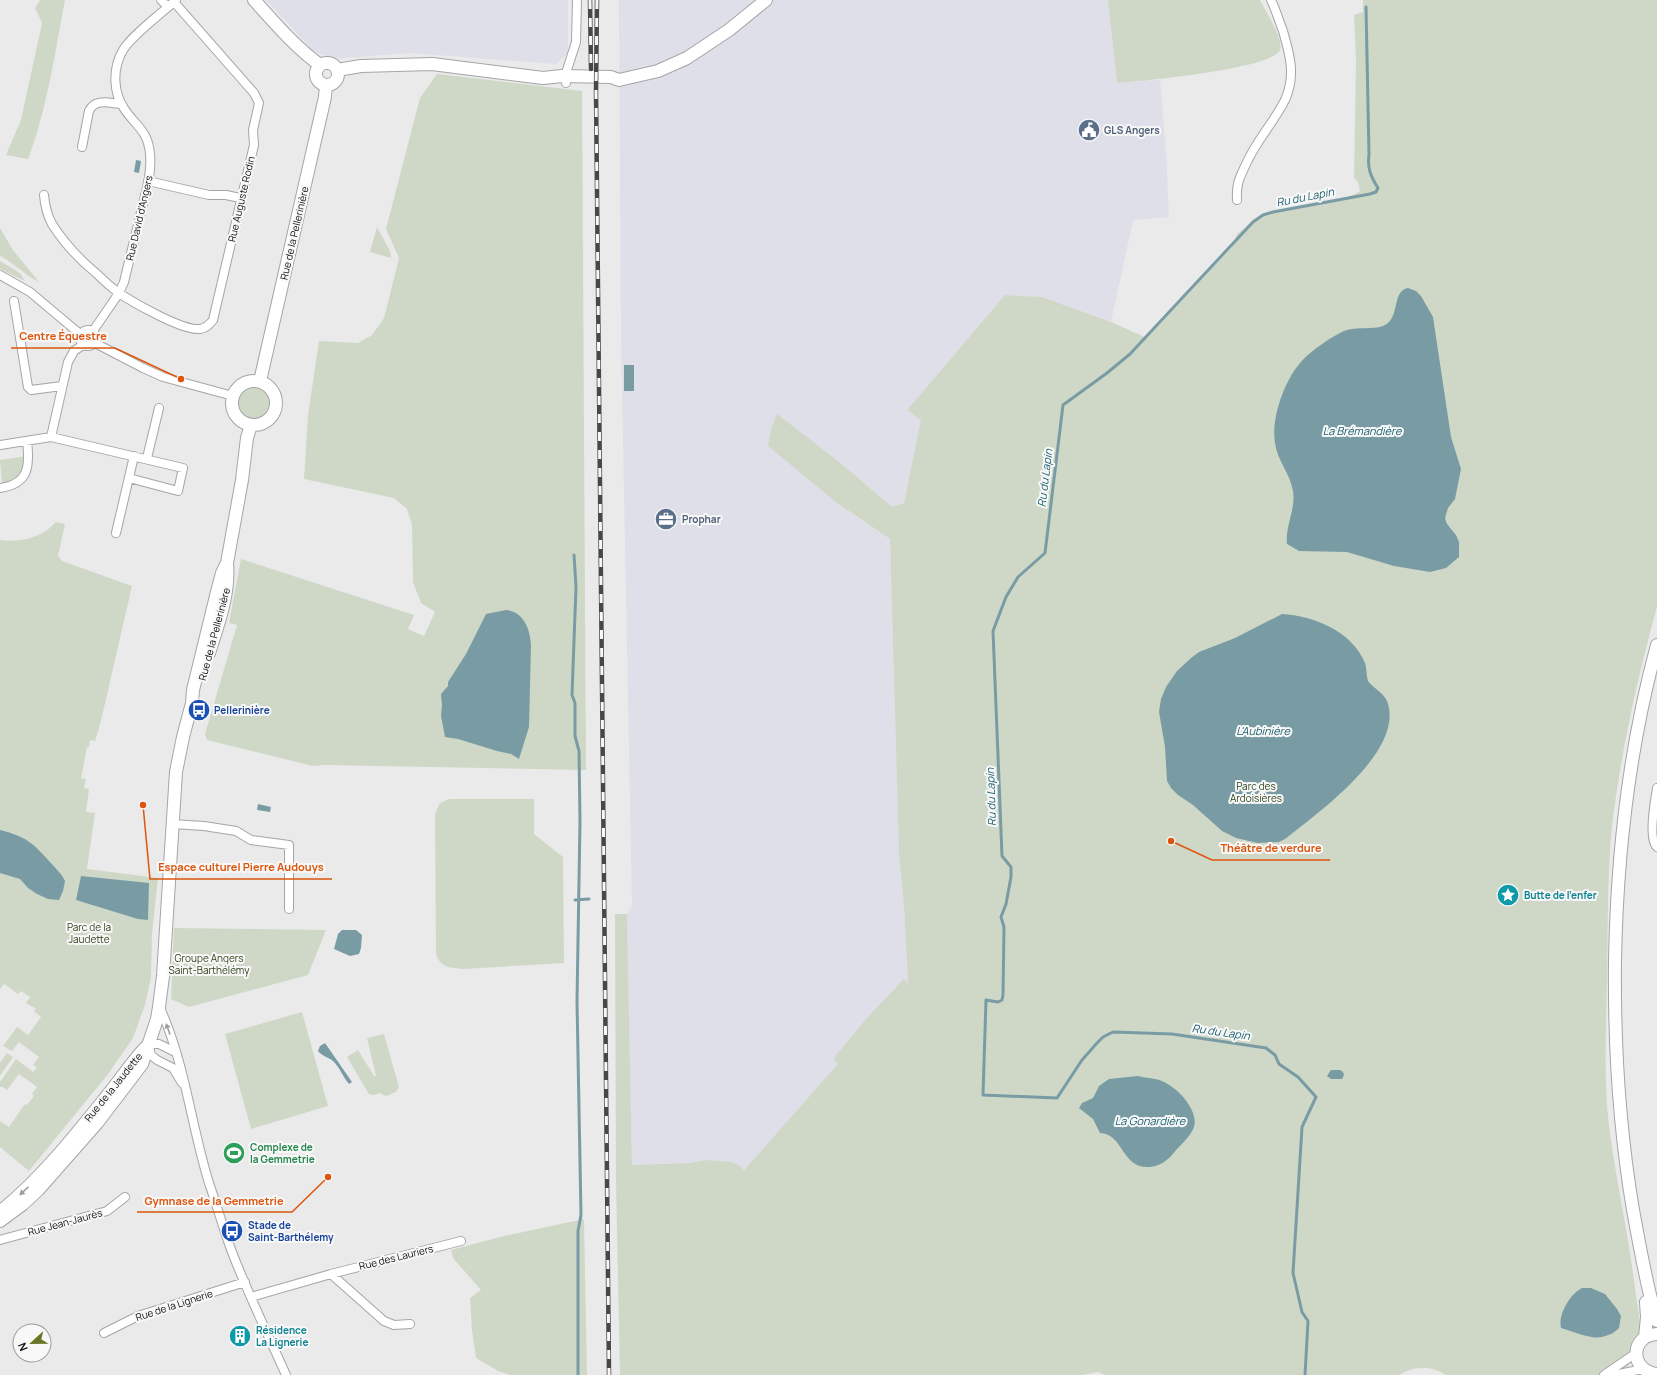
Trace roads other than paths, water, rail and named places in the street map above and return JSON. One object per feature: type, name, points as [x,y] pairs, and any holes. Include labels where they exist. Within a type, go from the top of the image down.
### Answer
[{"type":"street","points":[[162,0],[173,3]]},
{"type":"street","points":[[254,0],[307,56],[320,65],[330,63],[338,70]]},
{"type":"street","points":[[566,80],[576,42],[577,0]]},
{"type":"street","points":[[338,70],[362,66],[432,64],[547,78],[555,76],[566,80],[611,77],[619,80],[658,71],[687,58],[729,30],[766,0]]},
{"type":"street","points":[[1237,200],[1236,186],[1251,153],[1285,100],[1291,82],[1292,72],[1290,56],[1271,0]]},
{"type":"street","name":"Rue David d’Angers","points":[[93,331],[119,293],[124,282],[148,181],[151,162],[149,145],[142,129],[121,104],[116,88],[115,79],[120,57],[128,44],[173,3]]},
{"type":"street","name":"Rue Auguste Rodin","points":[[119,293],[149,310],[180,324],[201,329],[210,324],[232,243],[240,198],[254,145],[253,130],[259,106],[258,100],[254,93],[173,3]]},
{"type":"street","points":[[320,65],[316,75],[319,82],[326,85],[336,81],[338,70]]},
{"type":"street","name":"Rue de la Pellerinière","points":[[260,381],[325,97],[326,85]]},
{"type":"street","points":[[82,147],[89,111],[92,106],[101,102],[121,104]]},
{"type":"street","points":[[148,181],[209,195],[226,195],[240,198]]},
{"type":"street","points":[[44,195],[49,217],[62,237],[84,263],[119,293]]},
{"type":"street","points":[[0,275],[30,292],[80,334]]},
{"type":"street","points":[[14,301],[28,387],[31,390],[62,386]]},
{"type":"street","points":[[80,334],[86,330],[93,331],[96,337],[95,343]]},
{"type":"street","points":[[80,334],[79,339],[83,345]]},
{"type":"street","points":[[95,343],[163,377],[233,396]]},
{"type":"street","points":[[51,437],[62,386],[70,358],[74,351],[83,345],[90,346],[95,343]]},
{"type":"street","points":[[251,381],[260,381],[268,385],[273,392],[276,399],[276,408],[273,415],[267,421],[259,425],[251,425],[242,422],[236,416],[232,405],[233,396],[235,390],[242,384],[251,381]]},
{"type":"street","points":[[146,458],[159,408]]},
{"type":"street","name":"Rue de la Pellerinière","points":[[148,1044],[157,1019],[163,976],[176,772],[182,737],[192,703],[198,692],[218,625],[228,576],[227,563],[251,425]]},
{"type":"street","points":[[0,445],[51,437],[146,458],[183,468],[178,491],[129,478]]},
{"type":"street","points":[[0,488],[10,486],[21,480],[30,462],[27,441]]},
{"type":"street","points":[[116,534],[134,456]]},
{"type":"street","points":[[1657,645],[1642,706],[1624,807],[1620,846],[1616,919],[1616,1055],[1619,1101],[1628,1182],[1645,1271],[1657,1321]]},
{"type":"street","points":[[1657,788],[1653,822],[1653,842],[1657,847]]},
{"type":"street","points":[[172,824],[204,826],[236,831],[251,840],[289,845],[289,909]]},
{"type":"street","points":[[159,1007],[182,1069],[184,1087],[209,1182],[229,1245],[286,1375]]},
{"type":"street","points":[[175,1052],[159,1044],[148,1044],[151,1055],[157,1060],[173,1068],[184,1087]]},
{"type":"street","name":"Rue de la Jaudette","points":[[0,1221],[24,1204],[38,1190],[97,1123],[142,1064],[148,1044]]},
{"type":"street","name":"Rue de la Jaudette","points":[[0,1212],[36,1180],[95,1111],[133,1060],[148,1044]]},
{"type":"street","points":[[142,1064],[157,1060]]},
{"type":"street","name":"Rue Jean-Jaurès","points":[[0,1240],[107,1211],[125,1197]]},
{"type":"street","name":"Rue des Lauriers","points":[[251,1296],[461,1241]]},
{"type":"street","points":[[1604,1375],[1636,1352],[1645,1337],[1647,1317],[1645,1271]]},
{"type":"street","points":[[331,1274],[384,1321],[394,1325],[410,1324]]},
{"type":"street","name":"Rue de la Lignerie","points":[[104,1332],[138,1316],[245,1282]]},
{"type":"street","points":[[1645,1337],[1657,1334]]},
{"type":"street","points":[[1636,1352],[1637,1358],[1650,1373]]},
{"type":"street","points":[[1614,1375],[1650,1373]]},
{"type":"water","points":[[136,160],[141,161],[139,173],[134,172]]},
{"type":"water","name":"La Brémandière","points":[[1408,288],[1416,291],[1421,296],[1433,317],[1451,437],[1461,469],[1455,499],[1448,508],[1445,518],[1447,524],[1456,535],[1459,542],[1459,557],[1446,568],[1430,572],[1394,566],[1347,552],[1299,551],[1287,544],[1294,498],[1289,478],[1276,449],[1274,433],[1277,412],[1284,390],[1300,363],[1320,345],[1344,331],[1379,327],[1389,322],[1392,318],[1399,294]]},
{"type":"water","points":[[624,365],[634,365],[634,391],[624,391]]},
{"type":"water","points":[[506,610],[517,614],[525,622],[531,645],[529,727],[519,759],[511,754],[458,739],[445,737],[441,716],[441,694],[448,686],[448,682],[466,654],[486,614]]},
{"type":"water","name":"L'Aubinière","points":[[1282,614],[1294,615],[1319,622],[1331,627],[1351,642],[1365,663],[1368,681],[1386,698],[1389,720],[1384,740],[1372,759],[1356,779],[1337,797],[1285,839],[1279,842],[1258,843],[1236,838],[1222,831],[1171,788],[1167,781],[1165,747],[1159,712],[1161,699],[1166,687],[1177,671],[1191,658],[1199,652],[1235,638]]},
{"type":"water","points":[[258,804],[271,807],[270,812],[257,810]]},
{"type":"water","points":[[0,830],[17,835],[29,842],[39,850],[59,872],[65,881],[59,900],[48,899],[37,894],[28,888],[20,879],[0,873]]},
{"type":"water","points":[[81,876],[149,883],[148,920],[138,919],[76,900]]},
{"type":"water","points":[[342,930],[356,930],[362,935],[359,954],[350,956],[334,949],[338,934]]},
{"type":"water","points":[[325,1043],[352,1082],[349,1084],[334,1062],[318,1051],[320,1046]]},
{"type":"water","points":[[1331,1070],[1340,1070],[1343,1072],[1344,1075],[1342,1079],[1331,1079],[1327,1076]]},
{"type":"water","name":"La Gonardière","points":[[1138,1076],[1159,1080],[1174,1088],[1186,1100],[1195,1120],[1191,1133],[1172,1155],[1162,1163],[1150,1167],[1133,1163],[1114,1139],[1108,1135],[1100,1133],[1093,1119],[1079,1108],[1082,1103],[1093,1098],[1099,1086],[1109,1079]]},
{"type":"water","points":[[1582,1288],[1591,1288],[1605,1294],[1621,1316],[1619,1328],[1611,1334],[1603,1337],[1591,1337],[1561,1328],[1561,1317],[1566,1305],[1573,1295]]},
{"type":"waterway","name":"Ru du Lapin","points":[[1305,1375],[1308,1321],[1302,1312],[1293,1273],[1302,1127],[1316,1097],[1298,1077],[1279,1064],[1275,1055],[1266,1048],[1172,1034],[1113,1032],[1103,1037],[1082,1060],[1057,1098],[983,1095],[986,1000],[998,1002],[1002,1000],[1004,927],[1001,917],[1006,904],[1011,877],[1011,867],[1002,856],[993,631],[1006,597],[1018,577],[1045,553],[1063,405],[1130,354],[1253,222],[1263,215],[1376,192],[1378,188],[1369,168],[1366,7]]},
{"type":"waterway","points":[[574,555],[576,587],[572,695],[575,703],[575,736],[579,751],[580,821],[577,1001],[581,1215],[578,1231],[578,1375]]},
{"type":"waterway","points":[[575,900],[589,899]]},
{"type":"railway","points":[[590,0],[591,69]]},
{"type":"railway","points":[[597,0],[596,92],[609,1375]]},
{"type":"place","name":"GLS Angers","points":[[1089,130]]},
{"type":"place","name":"Centre Équestre","points":[[181,379]]},
{"type":"place","name":"Prophar","points":[[666,519]]},
{"type":"place","name":"Pellerinière","points":[[199,710]]},
{"type":"place","name":"Espace culturel Pierre Audouys","points":[[143,805]]},
{"type":"place","name":"Théâtre de verdure","points":[[1171,841]]},
{"type":"place","name":"Butte de l'enfer","points":[[1508,895]]},
{"type":"place","name":"Complexe de la Gemmetrie","points":[[234,1153]]},
{"type":"place","name":"Gymnase de la Gemmetrie","points":[[328,1177]]},
{"type":"place","name":"Stade de Saint-Barthélemy","points":[[232,1231]]},
{"type":"place","name":"Résidence La Lignerie","points":[[240,1336]]},
{"type":"park label","name":"Parc des Ardoisières","points":[[1256,792]]},
{"type":"park label","name":"Parc de la Jaudette","points":[[89,932]]},
{"type":"park label","name":"Groupe Angers Saint-Barthélémy","points":[[209,964]]}]
